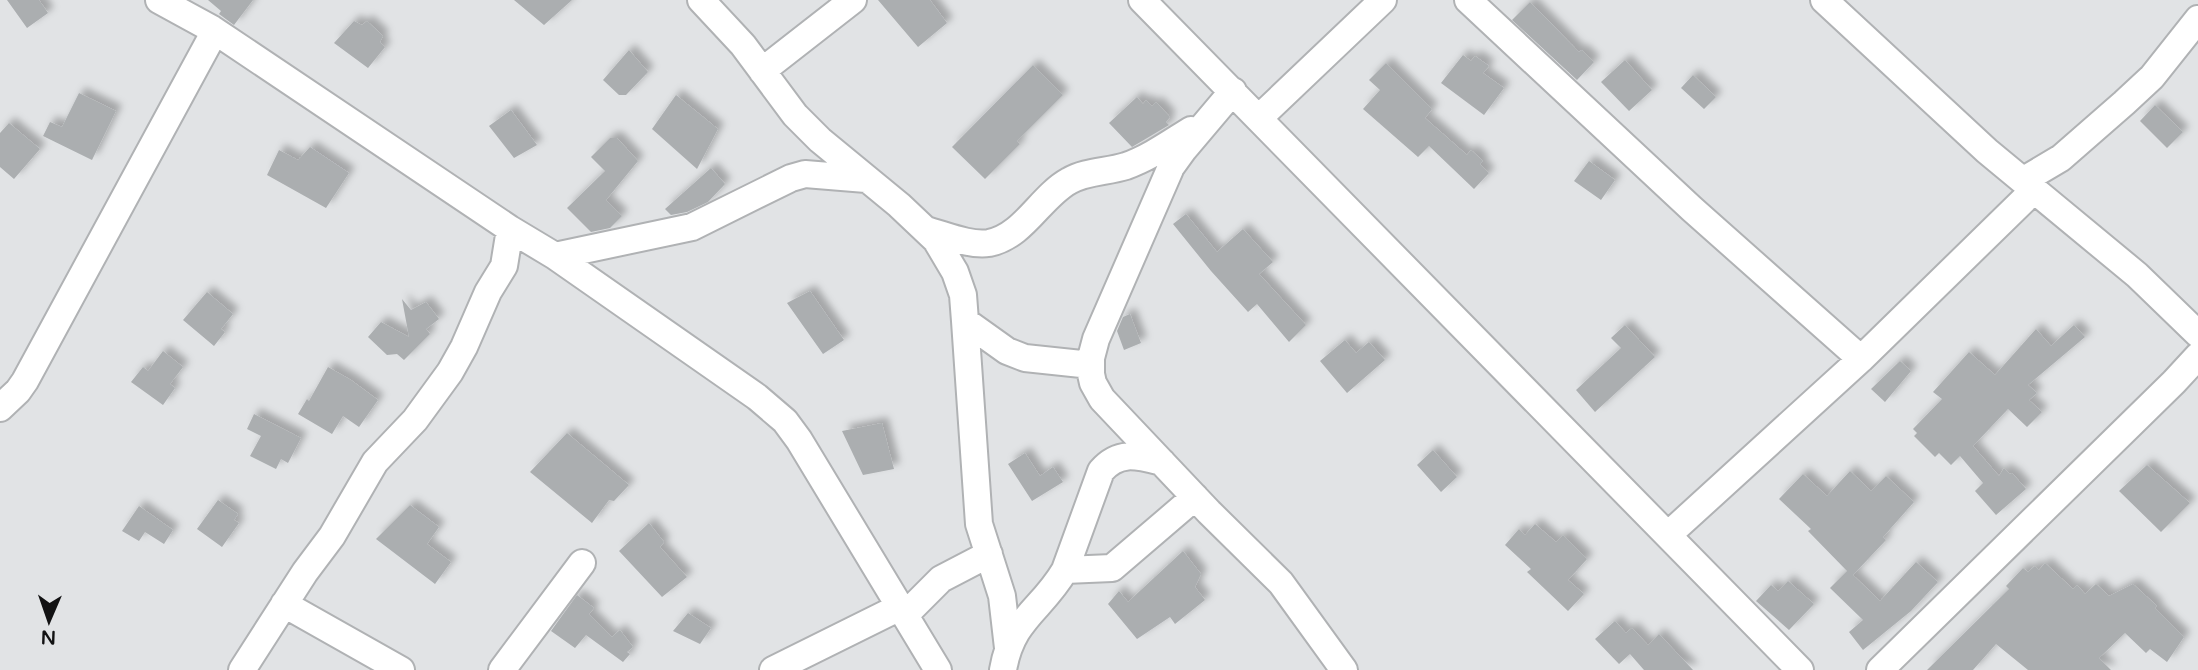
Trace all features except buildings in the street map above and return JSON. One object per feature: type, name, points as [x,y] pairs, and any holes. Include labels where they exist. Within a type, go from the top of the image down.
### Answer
[{"type":"street","points":[[159,0],[215,31],[510,229],[555,256],[757,397],[785,421],[938,670]]},
{"type":"street","points":[[701,0],[743,45],[795,115],[820,140],[926,230],[945,253],[955,272],[963,295],[979,524],[1002,596],[1005,659]]},
{"type":"street","points":[[1142,0],[1800,670]]},
{"type":"street","points":[[1259,118],[1383,0]]},
{"type":"street","points":[[1468,0],[1692,209],[1860,359]]},
{"type":"street","points":[[1824,0],[1987,150],[2137,275],[2198,334]]},
{"type":"street","points":[[762,71],[840,4]]},
{"type":"street","points":[[1668,535],[1860,359],[2029,185],[2152,77],[2198,19]]},
{"type":"street","points":[[0,408],[22,386],[215,31]]},
{"type":"street","points":[[1233,90],[1176,159],[1165,180],[1104,315],[1091,365],[1093,383],[1102,399],[1162,463],[1281,583],[1344,670]]},
{"type":"street","points":[[926,230],[976,243],[990,243],[1016,230],[1056,189],[1071,179],[1123,167],[1143,159],[1208,120]]},
{"type":"street","points":[[793,178],[817,150],[820,140]]},
{"type":"street","points":[[555,256],[692,227],[805,174],[866,179]]},
{"type":"street","points":[[242,670],[305,572],[332,536],[375,462],[415,420],[450,372],[488,292],[504,265],[510,229]]},
{"type":"street","points":[[965,321],[1007,351],[1025,358],[1091,365]]},
{"type":"street","points":[[1880,670],[2198,356]]},
{"type":"street","points":[[1005,659],[1018,627],[1065,570],[1101,471],[1108,462],[1129,455],[1162,463]]},
{"type":"street","points":[[1065,570],[1112,568],[1195,497]]},
{"type":"street","points":[[773,670],[902,611],[941,579],[989,554]]},
{"type":"street","points":[[502,670],[582,563]]},
{"type":"street","points":[[284,604],[401,670]]}]
